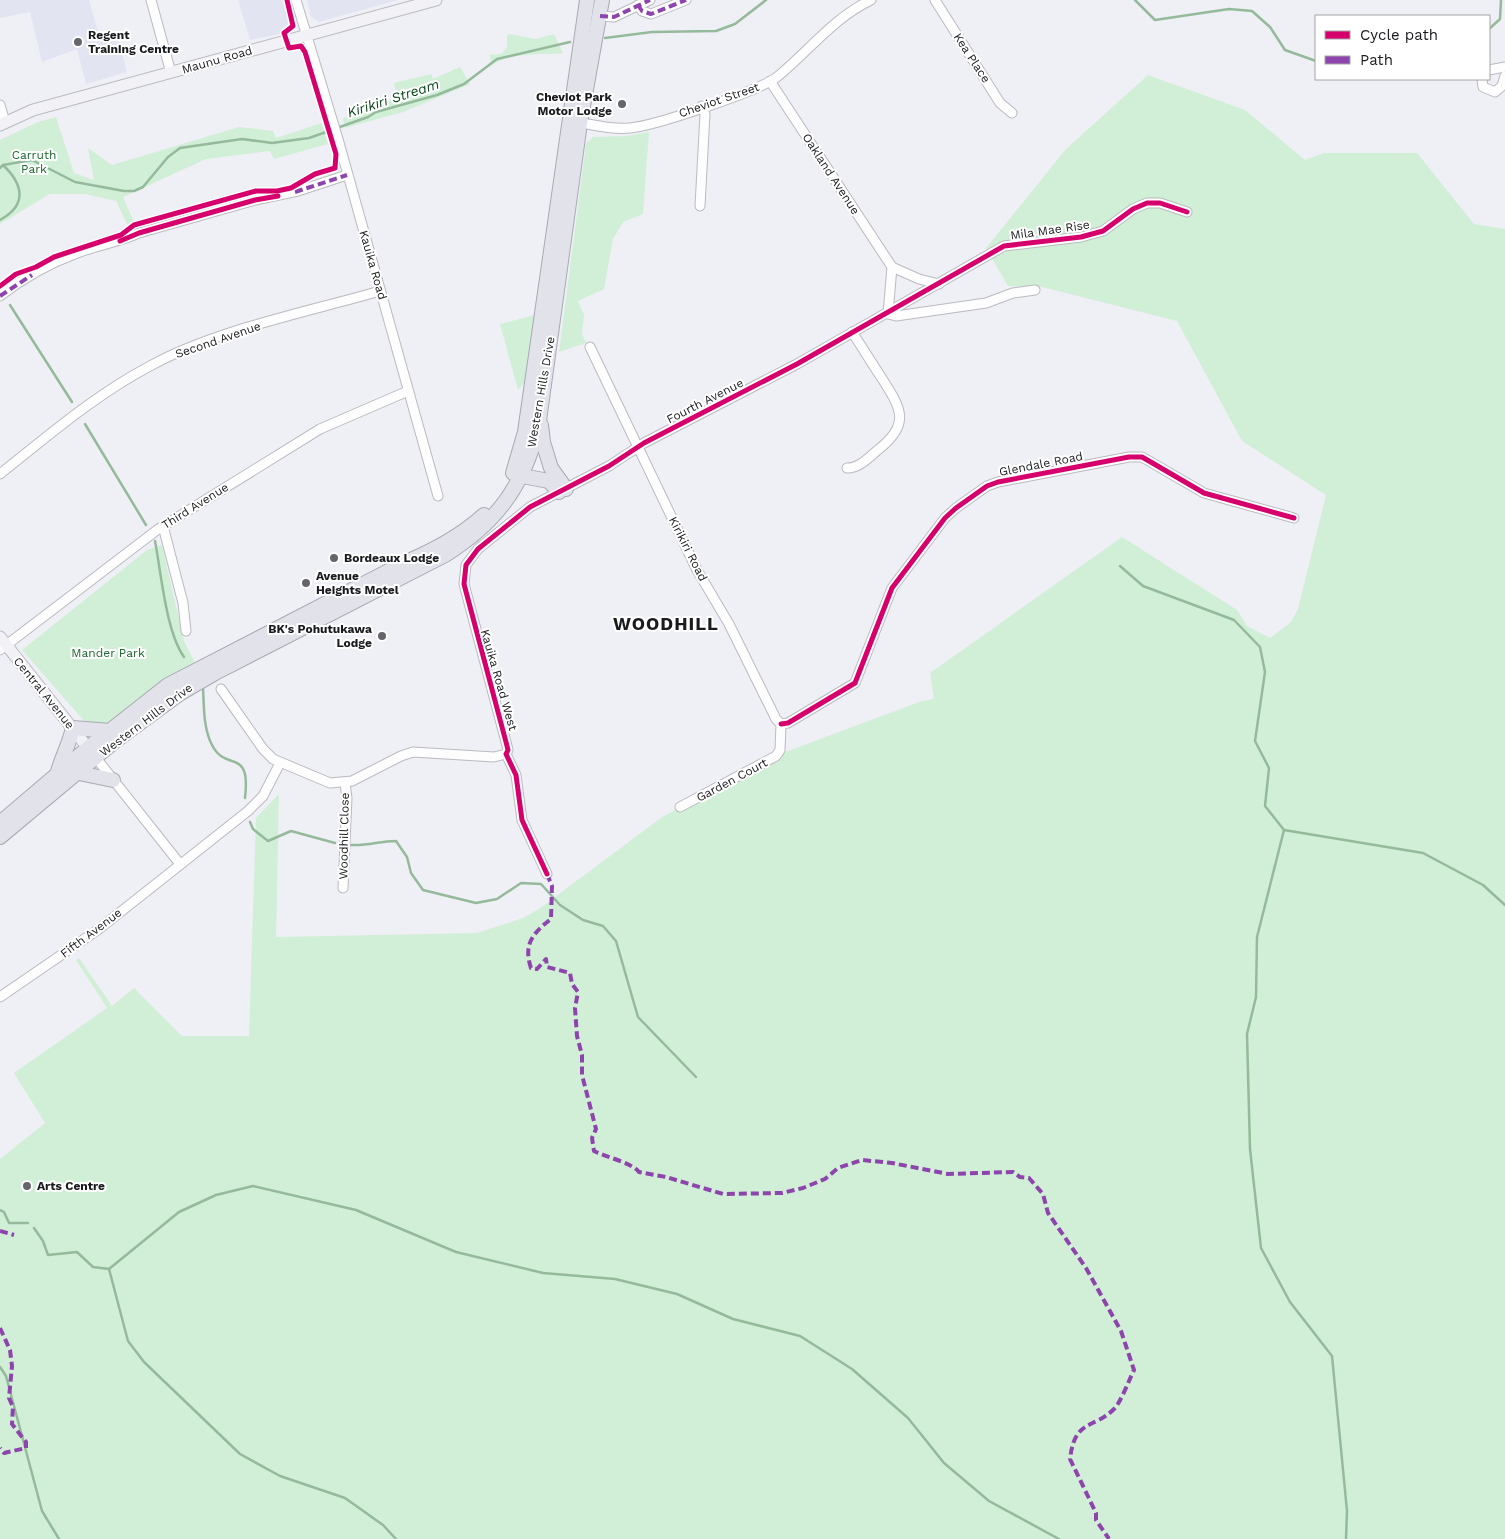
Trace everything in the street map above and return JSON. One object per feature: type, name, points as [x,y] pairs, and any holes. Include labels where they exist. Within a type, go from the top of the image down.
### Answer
[{"type":"highway","name":"Western Hills Drive","points":[[574,122],[600,16],[602,0]]},
{"type":"highway","name":"Western Hills Drive","points":[[0,823],[57,775],[115,741],[195,683],[457,548],[487,525],[503,505],[522,476],[533,447],[539,417],[587,1]]},
{"type":"highway","name":"Western Hills Drive","points":[[0,837],[79,773],[110,731],[168,685],[404,563],[432,551],[474,524],[489,509],[502,494],[516,466],[521,450],[559,238]]},
{"type":"highway","points":[[539,417],[548,458],[562,491]]},
{"type":"highway","points":[[522,476],[549,481],[562,491]]},
{"type":"highway","points":[[57,775],[60,760],[68,747],[73,728],[110,731]]},
{"type":"highway","points":[[79,773],[113,780]]},
{"type":"main road","name":"Maunu Road","points":[[2,123],[33,110],[429,1]]},
{"type":"main road","name":"Central Avenue","points":[[2,644],[92,753]]},
{"type":"street","points":[[151,0],[171,73]]},
{"type":"street","name":"Kauika Road","points":[[296,0],[332,117],[438,496]]},
{"type":"street","points":[[600,16],[614,17],[650,0]]},
{"type":"street","points":[[638,5],[642,12],[652,14],[686,0]]},
{"type":"street","name":"Cheviot Street","points":[[574,122],[629,128],[641,126],[770,81],[846,14],[871,0]]},
{"type":"street","name":"Kea Place","points":[[935,0],[1000,103],[1012,113]]},
{"type":"street","points":[[1490,70],[1505,67]]},
{"type":"street","points":[[1482,80],[1484,87],[1495,92],[1502,86],[1505,76]]},
{"type":"street","name":"Oakland Avenue","points":[[770,81],[892,267]]},
{"type":"street","points":[[0,105],[2,123]]},
{"type":"street","points":[[700,206],[705,114],[702,106]]},
{"type":"street","points":[[0,296],[22,280],[76,253],[124,240],[139,232],[255,200],[298,191],[347,175]]},
{"type":"street","name":"Mila Mae Rise","points":[[970,264],[1004,246],[1081,237],[1103,231],[1133,209],[1147,203],[1160,203],[1187,212]]},
{"type":"street","name":"Fourth Avenue","points":[[464,572],[471,557],[495,534],[530,507],[888,314],[970,264]]},
{"type":"street","points":[[939,284],[919,279],[892,267],[888,314],[901,317],[910,316],[986,303],[1013,293],[1035,290]]},
{"type":"street","name":"Second Avenue","points":[[0,474],[96,398],[151,365],[207,341],[380,291]]},
{"type":"street","points":[[847,468],[859,465],[886,444],[897,430],[900,416],[896,399],[852,332]]},
{"type":"street","name":"Kirikiri Road","points":[[590,347],[635,439],[637,449],[697,570],[729,624],[776,719],[781,724]]},
{"type":"street","name":"Third Avenue","points":[[2,644],[163,526],[320,429],[408,391]]},
{"type":"street","name":"Glendale Road","points":[[781,724],[788,724],[856,683],[896,581],[945,518],[987,486],[1012,478],[1128,457],[1142,457],[1204,493],[1294,518]]},
{"type":"street","points":[[163,526],[183,603],[186,631]]},
{"type":"street","name":"Kauika Road West","points":[[464,572],[467,602],[506,742],[508,750],[506,754],[516,775],[522,820],[546,874]]},
{"type":"street","points":[[221,689],[263,749],[280,763],[330,783],[345,783],[413,752],[494,757],[506,754]]},
{"type":"street","name":"Garden Court","points":[[680,807],[773,758],[780,750],[781,724]]},
{"type":"street","points":[[92,753],[180,864]]},
{"type":"street","name":"Fifth Avenue","points":[[0,998],[99,929],[257,803],[270,785],[280,763]]},
{"type":"street","name":"Woodhill Close","points":[[343,888],[347,798],[345,783]]},
{"type":"shaded area","name":"Regent Training Centre","points":[[0,0],[89,0],[99,35],[115,31],[127,72],[86,84],[77,49],[42,62],[30,12],[0,18]]},
{"type":"shaded area","points":[[238,0],[284,0],[290,23],[285,33],[250,40]]},
{"type":"shaded area","points":[[307,0],[398,0],[319,22],[311,17]]},
{"type":"green space","points":[[511,34],[535,39],[554,34],[563,53],[516,56],[506,58],[491,66],[490,55],[502,54],[507,47],[507,35]]},
{"type":"green space","points":[[460,67],[470,84],[403,112],[345,128],[343,118],[385,104],[397,96],[394,83],[431,74],[433,79]]},
{"type":"green space","points":[[1148,75],[1245,110],[1305,160],[1324,153],[1417,153],[1474,224],[1505,229],[1505,1539],[0,1539],[0,1159],[45,1123],[14,1073],[107,1008],[76,960],[79,958],[112,1006],[134,988],[182,1036],[249,1036],[256,818],[279,794],[276,937],[477,933],[523,918],[539,909],[662,817],[780,754],[922,701],[934,699],[930,673],[1122,537],[1237,610],[1247,626],[1270,638],[1291,622],[1298,609],[1326,495],[1242,441],[1177,321],[1042,287],[1008,286],[986,248],[1066,149]]},
{"type":"green space","name":"Carruth Park","points":[[56,117],[74,173],[94,180],[88,148],[112,165],[239,127],[273,131],[276,138],[322,123],[328,144],[274,159],[270,151],[206,159],[123,197],[134,222],[127,224],[116,201],[85,194],[50,194],[0,224],[0,140],[38,122]]},
{"type":"green space","points":[[649,132],[643,214],[623,222],[613,239],[604,289],[578,301],[584,315],[582,334],[586,343],[559,352],[586,144],[593,137],[627,136]]},
{"type":"green space","points":[[535,315],[526,381],[518,390],[500,324]]},
{"type":"green space","name":"Mander Park","points":[[162,545],[184,641],[195,663],[112,722],[105,725],[85,722],[22,650],[147,550]]},
{"type":"waterway","name":"Kirikiri Stream","points":[[605,38],[652,32],[716,31],[735,24],[766,0]]},
{"type":"waterway","name":"Kirikiri Stream","points":[[1135,0],[1155,20],[1229,9],[1252,11],[1270,27],[1285,50],[1315,61]]},
{"type":"waterway","name":"Kirikiri Stream","points":[[1490,28],[1500,19],[1501,0]]},
{"type":"waterway","name":"Kirikiri Stream","points":[[337,128],[368,117],[376,112],[437,95],[464,84],[497,59],[570,42]]},
{"type":"waterway","name":"Kirikiri Stream","points":[[0,168],[3,165],[32,160],[75,182],[124,191],[134,191],[143,187],[168,157],[180,148],[242,139],[272,143],[309,138],[332,130]]},
{"type":"waterway","points":[[0,220],[9,214],[19,201],[18,187],[15,180],[3,165]]},
{"type":"waterway","points":[[10,305],[72,402]]},
{"type":"waterway","points":[[85,424],[146,525]]},
{"type":"waterway","points":[[155,541],[168,617],[184,657]]},
{"type":"waterway","points":[[1120,566],[1143,586],[1234,620],[1260,647],[1265,672],[1255,741],[1269,768],[1265,806],[1284,830],[1423,853],[1483,885],[1505,905]]},
{"type":"waterway","points":[[203,687],[204,716],[209,738],[218,753],[241,766],[246,782],[245,798]]},
{"type":"waterway","points":[[250,822],[253,829],[268,841],[291,831],[335,843]]},
{"type":"waterway","points":[[1284,830],[1257,937],[1256,997],[1247,1034],[1250,1149],[1261,1248],[1290,1302],[1332,1356],[1347,1511],[1346,1539]]},
{"type":"waterway","points":[[351,845],[396,841],[407,857],[411,873],[423,890],[476,903],[497,899],[521,883],[541,884],[560,905],[583,920],[603,926],[616,941],[638,1017],[696,1077]]},
{"type":"waterway","points":[[34,1228],[43,1241],[48,1255],[77,1252],[93,1267],[109,1269],[179,1212],[216,1195],[253,1186],[356,1210],[456,1252],[543,1273],[615,1279],[677,1294],[733,1319],[800,1336],[852,1369],[908,1418],[944,1463],[989,1501],[1059,1539]]},
{"type":"waterway","points":[[0,1210],[4,1212],[9,1223],[28,1223]]},
{"type":"waterway","points":[[109,1269],[128,1341],[144,1362],[240,1454],[280,1476],[345,1498],[383,1525],[396,1539]]},
{"type":"waterway","points":[[0,1367],[6,1376],[42,1511],[59,1539]]},
{"type":"marked path","points":[[600,16],[614,17],[650,0]]},
{"type":"marked path","points":[[638,5],[642,11],[651,14],[686,0]]},
{"type":"marked path","points":[[295,192],[347,175]]},
{"type":"marked path","points":[[0,296],[32,275]]},
{"type":"marked path","points":[[547,874],[552,886],[551,919],[539,929],[531,940],[528,952],[529,960],[531,968],[537,969],[546,959],[547,967],[570,973],[572,984],[578,992],[575,1008],[577,1036],[582,1055],[582,1075],[596,1129],[592,1138],[594,1151],[625,1163],[639,1172],[666,1177],[723,1194],[782,1193],[803,1188],[825,1179],[838,1168],[862,1160],[892,1163],[948,1174],[1013,1172],[1020,1177],[1029,1178],[1043,1194],[1048,1213],[1086,1268],[1121,1331],[1134,1370],[1117,1406],[1099,1420],[1086,1426],[1076,1437],[1070,1459],[1096,1513],[1096,1520],[1109,1539]]},
{"type":"marked path","points":[[0,1231],[14,1235]]},
{"type":"marked path","points":[[0,1328],[10,1350],[12,1366],[9,1398],[13,1407],[12,1424],[26,1442],[26,1448],[4,1453],[0,1448]]},
{"type":"cycle path","points":[[0,286],[16,274],[36,267],[54,257],[121,235],[134,225],[256,191],[277,191],[291,188],[315,174],[335,168],[336,154],[305,52],[301,46],[289,48],[284,33],[293,26],[287,0]]},
{"type":"cycle path","points":[[120,241],[139,233],[255,200],[278,196]]},
{"type":"cycle path","points":[[547,874],[522,820],[516,775],[506,754],[508,750],[464,584],[466,565],[478,549],[530,507],[609,466],[644,443],[797,364],[1004,246],[1081,237],[1103,231],[1133,209],[1147,203],[1160,203],[1187,212]]},
{"type":"cycle path","points":[[781,724],[788,723],[855,683],[892,588],[945,518],[987,486],[998,482],[1129,457],[1142,457],[1204,493],[1294,518]]},
{"type":"place","name":"Regent Training Centre","points":[[78,42]]},
{"type":"place","name":"Cheviot Park Motor Lodge","points":[[622,104]]},
{"type":"place","name":"Bordeaux Lodge","points":[[334,558]]},
{"type":"place","name":"Avenue Heights Motel","points":[[306,583]]},
{"type":"place","name":"BK's Pohutukawa Lodge","points":[[382,636]]},
{"type":"place","name":"Arts Centre","points":[[27,1186]]},
{"type":"district","name":"WOODHILL","points":[[666,623]]}]
